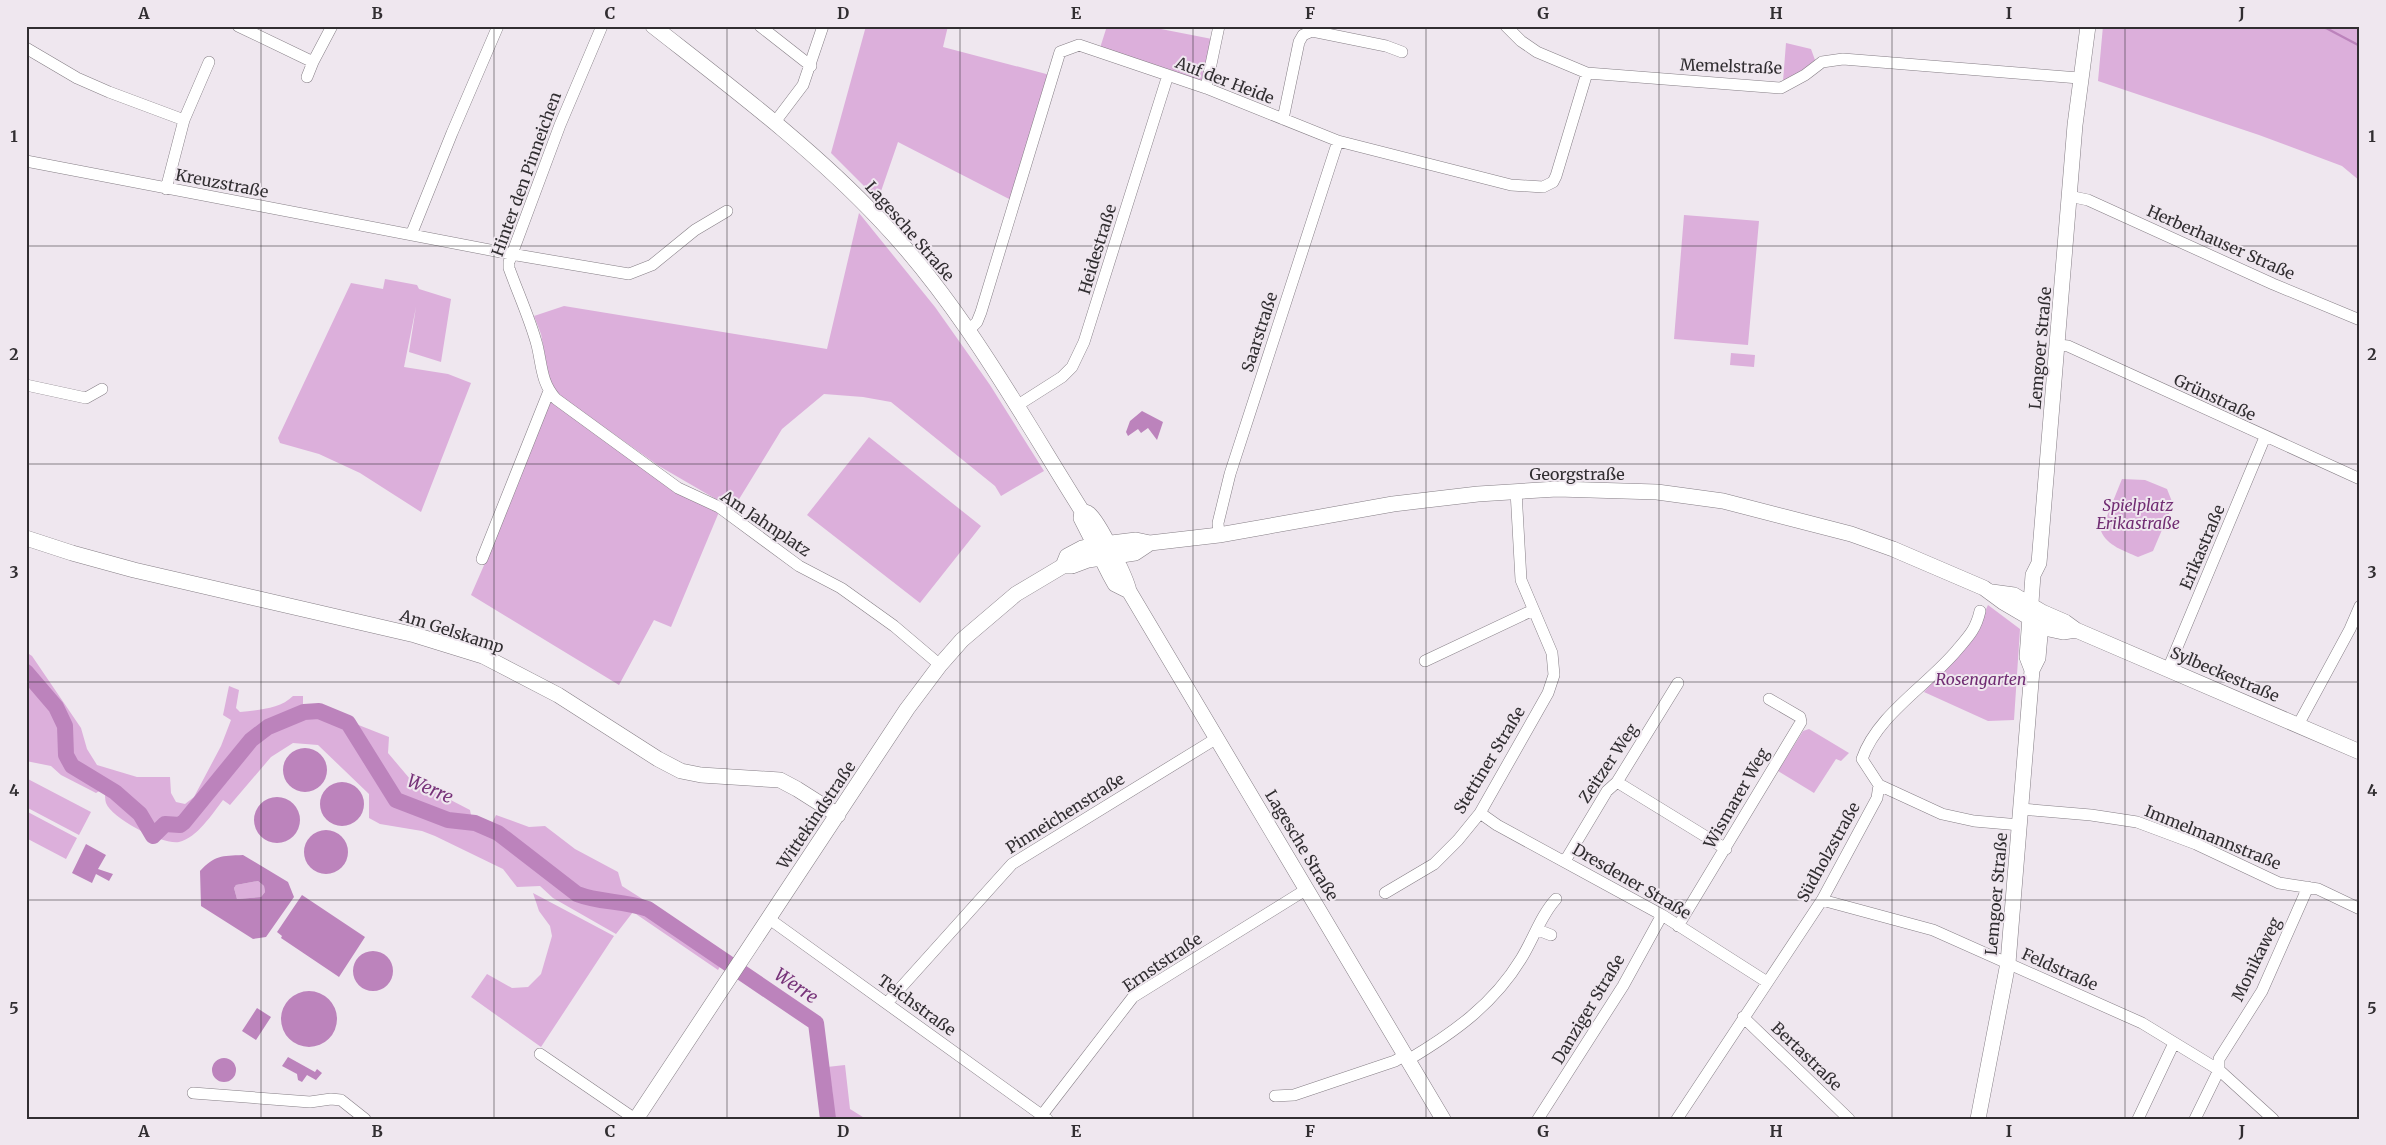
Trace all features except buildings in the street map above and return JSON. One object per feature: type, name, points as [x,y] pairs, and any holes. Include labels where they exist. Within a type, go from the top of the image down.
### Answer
[{"type":"street","points":[[238,26],[313,62]]},
{"type":"street","points":[[307,77],[332,26]]},
{"type":"street","points":[[411,235],[498,26]]},
{"type":"street","name":"Hinter den Pinneichen","points":[[549,391],[544,382],[535,338],[508,268],[511,254],[560,125],[602,26]]},
{"type":"street","name":"Lagesche Straße","points":[[653,26],[814,154],[881,221],[969,330],[1018,405],[1082,511],[1081,518],[1126,581],[1129,591],[1443,1119]]},
{"type":"street","points":[[760,26],[811,66]]},
{"type":"street","points":[[775,122],[803,85],[823,26]]},
{"type":"street","points":[[1206,88],[1219,26]]},
{"type":"street","name":"Memelstraße","points":[[1506,26],[1521,41],[1537,52],[1587,73],[1782,88],[1806,76],[1822,62],[1843,58],[2080,78]]},
{"type":"street","name":"Lemgoer Straße","points":[[1978,1119],[2008,963],[2032,670],[2038,658],[2033,575],[2039,563],[2069,196],[2080,78],[2088,26]]},
{"type":"street","points":[[1283,119],[1298,42],[1303,35],[1312,31],[1386,46],[1402,52]]},
{"type":"street","name":"Auf der Heide","points":[[969,330],[977,322],[981,312],[1060,52],[1079,45],[1206,88],[1338,141],[1511,185],[1543,187],[1553,182],[1556,176],[1587,73]]},
{"type":"street","points":[[26,48],[78,78],[108,92],[184,120]]},
{"type":"street","points":[[166,189],[184,120],[209,62]]},
{"type":"street","name":"Heidestraße","points":[[1018,405],[1062,377],[1072,367],[1084,342],[1168,75]]},
{"type":"street","name":"Saarstraße","points":[[1219,534],[1218,523],[1230,474],[1338,141]]},
{"type":"street","name":"Kreuzstraße","points":[[26,161],[511,254],[630,274],[652,264],[695,230],[727,211]]},
{"type":"street","name":"Herberhauser Straße","points":[[2069,196],[2088,200],[2273,284],[2360,320]]},
{"type":"street","name":"Grünstraße","points":[[2058,346],[2068,346],[2360,479]]},
{"type":"street","points":[[26,385],[86,398],[102,389]]},
{"type":"street","points":[[482,559],[549,391]]},
{"type":"street","name":"Am Jahnplatz","points":[[549,391],[556,399],[678,488],[719,507],[799,566],[840,588],[894,626],[940,665]]},
{"type":"street","name":"Erikastraße","points":[[2168,669],[2265,437]]},
{"type":"street","name":"Georgstraße","points":[[1104,551],[1136,540],[1150,543],[1219,534],[1394,504],[1516,491],[1598,489],[1657,492],[1723,501],[1851,534],[1893,549],[1992,592],[2002,602],[2036,615]]},
{"type":"street","name":"Stettiner Straße","points":[[1385,893],[1434,864],[1458,840],[1480,813],[1548,693],[1554,675],[1552,653],[1521,580],[1516,491]]},
{"type":"street","name":"Am Gelskamp","points":[[26,538],[72,554],[415,635],[483,656],[558,695],[658,759],[681,771],[700,775],[780,780],[838,815]]},
{"type":"street","name":"Wittekindstraße","points":[[635,1119],[907,709],[940,665],[962,640],[1016,594],[1063,566],[1067,556],[1082,548],[1104,551]]},
{"type":"street","points":[[2298,725],[2350,629],[2360,606]]},
{"type":"street","points":[[1425,662],[1533,610]]},
{"type":"street","points":[[1980,611],[1977,625],[1947,662],[1878,728],[1868,743],[1862,759],[1879,785],[1942,814],[1974,821],[2020,824]]},
{"type":"street","name":"Sylbeckestraße","points":[[2036,615],[2066,622],[2076,630],[2360,752]]},
{"type":"street","name":"Zeitzer Weg","points":[[1565,861],[1607,791],[1617,782],[1678,683]]},
{"type":"street","name":"Wismarer Weg","points":[[1678,926],[1801,722],[1800,718],[1769,698]]},
{"type":"street","name":"Pinneichenstraße","points":[[887,1003],[1012,864],[1217,738]]},
{"type":"street","points":[[1617,782],[1726,848]]},
{"type":"street","name":"Südholzstraße","points":[[1677,1119],[1822,900],[1876,798],[1879,785]]},
{"type":"street","name":"Immelmannstraße","points":[[2020,809],[2091,815],[2137,822],[2196,844],[2279,883],[2318,888],[2360,909]]},
{"type":"street","name":"Dresdener Straße","points":[[1480,813],[1497,825],[1662,915],[1767,982]]},
{"type":"street","name":"Monikaweg","points":[[2219,1070],[2219,1059],[2262,991],[2308,887]]},
{"type":"street","name":"Ernststraße","points":[[1045,1117],[1132,997],[1307,889]]},
{"type":"street","points":[[1275,1096],[1294,1095],[1406,1057],[1466,1022],[1491,1000],[1520,960],[1550,905],[1556,899]]},
{"type":"street","name":"Feldstraße","points":[[1822,900],[1933,930],[2142,1023],[2219,1070],[2273,1119]]},
{"type":"street","name":"Danziger Straße","points":[[1538,1119],[1623,986],[1662,915]]},
{"type":"street","name":"Teichstraße","points":[[768,918],[1045,1117]]},
{"type":"street","points":[[1538,930],[1551,936]]},
{"type":"street","name":"Bertastraße","points":[[1743,1018],[1849,1119]]},
{"type":"street","points":[[2138,1119],[2174,1043]]},
{"type":"street","points":[[540,1054],[635,1119]]},
{"type":"street","points":[[2195,1119],[2219,1070]]},
{"type":"street","points":[[193,1094],[310,1102],[331,1099],[341,1100],[366,1119]]},
{"type":"green space","points":[[866,26],[948,26],[943,47],[1050,75],[1011,200],[898,142],[878,200],[831,153]]},
{"type":"green space","points":[[1107,26],[1161,26],[1161,29],[1212,39],[1202,82],[1100,48]]},
{"type":"green space","points":[[2103,26],[2360,26],[2360,181],[2342,166],[2259,135],[2098,81]]},
{"type":"green space","points":[[1786,43],[1811,49],[1815,60],[1809,69],[1783,81]]},
{"type":"green space","points":[[859,213],[935,307],[990,385],[1044,471],[1001,496],[995,486],[891,402],[863,397],[824,394],[782,429],[733,509],[659,466],[563,398],[550,384],[541,334],[534,316],[564,306],[827,349]]},
{"type":"green space","points":[[1684,215],[1759,221],[1748,345],[1674,339]]},
{"type":"green space","points":[[385,279],[417,285],[419,289],[451,299],[441,362],[409,352],[416,307],[404,367],[448,374],[471,383],[421,512],[360,473],[319,454],[280,443],[278,438],[351,283],[383,289]]},
{"type":"green space","points":[[1731,353],[1755,355],[1754,367],[1730,365]]},
{"type":"green space","points":[[552,401],[719,512],[671,627],[654,620],[619,685],[471,595],[495,540],[547,404]]},
{"type":"green space","points":[[869,437],[981,526],[920,603],[807,515]]},
{"type":"green space","name":"Spielplatz Erikastraße","points":[[2122,479],[2145,480],[2167,489],[2173,504],[2153,551],[2138,557],[2107,541],[2101,531]]},
{"type":"green space","name":"Rosengarten","points":[[1988,605],[2020,629],[2014,720],[1988,721],[1924,692],[1973,637]]},
{"type":"green space","points":[[26,652],[32,656],[81,728],[87,749],[97,765],[137,777],[170,777],[171,793],[176,802],[185,804],[194,797],[221,746],[231,720],[223,715],[229,686],[239,690],[236,708],[240,712],[268,708],[282,704],[293,696],[303,696],[303,707],[341,725],[356,724],[389,737],[388,753],[410,779],[470,810],[471,815],[491,825],[496,815],[529,827],[545,826],[575,849],[618,872],[622,886],[699,935],[726,956],[718,970],[633,912],[616,934],[553,898],[540,886],[517,887],[503,869],[435,836],[422,831],[380,824],[369,818],[369,794],[318,745],[293,743],[271,757],[230,805],[223,800],[204,825],[186,840],[172,842],[150,835],[128,823],[110,809],[106,803],[105,792],[101,790],[96,793],[61,775],[51,766],[26,761]]},
{"type":"green space","points":[[1809,729],[1849,753],[1841,761],[1836,759],[1814,793],[1778,771],[1803,731]]},
{"type":"green space","points":[[26,778],[91,812],[79,835],[26,807]]},
{"type":"green space","points":[[26,811],[77,838],[66,859],[26,838]]},
{"type":"green space","points":[[258,881],[264,886],[265,892],[261,897],[237,899],[234,888],[236,885]]},
{"type":"green space","points":[[533,893],[614,936],[541,1047],[471,997],[487,974],[512,988],[528,987],[541,974],[552,936],[550,926],[539,911]]},
{"type":"green space","points":[[845,1065],[850,1109],[866,1119],[834,1119],[832,1088],[827,1067]]},
{"type":"shaded area","points":[[1142,411],[1163,422],[1157,440],[1148,428],[1141,433],[1138,429],[1128,436],[1126,432],[1130,421]]},
{"type":"shaded area","points":[[301,748],[309,748],[321,754],[327,770],[321,786],[309,792],[301,792],[289,786],[283,774],[283,766],[289,754]]},
{"type":"shaded area","points":[[338,782],[346,782],[358,788],[364,804],[358,820],[346,826],[338,826],[326,820],[320,808],[320,800],[326,788]]},
{"type":"shaded area","points":[[277,797],[290,801],[296,807],[300,820],[296,833],[290,839],[277,843],[264,839],[258,833],[254,820],[258,807],[264,801]]},
{"type":"shaded area","points":[[330,830],[342,836],[347,843],[347,861],[342,868],[335,873],[322,874],[314,871],[307,864],[304,848],[307,840],[314,833]]},
{"type":"shaded area","points":[[86,844],[106,855],[98,869],[113,874],[109,881],[96,874],[92,883],[72,873]]},
{"type":"shaded area","points":[[243,855],[288,882],[294,897],[266,937],[253,939],[201,906],[200,871],[219,857]],"holes":[[[258,881],[264,886],[265,892],[261,897],[237,899],[234,888],[236,885]]]},
{"type":"shaded area","points":[[302,895],[365,937],[339,977],[281,938],[282,936],[277,932]]},
{"type":"shaded area","points":[[369,951],[377,951],[384,954],[390,960],[393,971],[390,982],[384,988],[377,991],[369,991],[362,988],[356,982],[353,975],[353,967],[356,960],[362,954]]},
{"type":"shaded area","points":[[303,991],[315,991],[325,995],[333,1003],[337,1019],[333,1035],[325,1043],[315,1047],[303,1047],[293,1043],[285,1035],[281,1025],[281,1013],[285,1003],[293,995]]},
{"type":"shaded area","points":[[257,1008],[271,1017],[256,1040],[242,1031]]},
{"type":"shaded area","points":[[288,1057],[315,1072],[317,1069],[322,1073],[316,1080],[307,1075],[302,1082],[298,1080],[297,1074],[282,1066]]},
{"type":"shaded area","points":[[224,1058],[232,1062],[236,1070],[232,1078],[224,1082],[216,1078],[212,1070],[216,1062]]},
{"type":"waterway","points":[[2314,26],[2326,28],[2360,46]]},
{"type":"waterway","name":"Werre","points":[[26,672],[56,707],[65,726],[66,755],[72,766],[115,792],[140,814],[153,836],[165,824],[180,825],[184,822],[251,740],[268,727],[304,712],[319,711],[348,723],[396,800],[448,820],[475,823],[498,833],[577,894],[648,909],[816,1023],[828,1119]]}]
